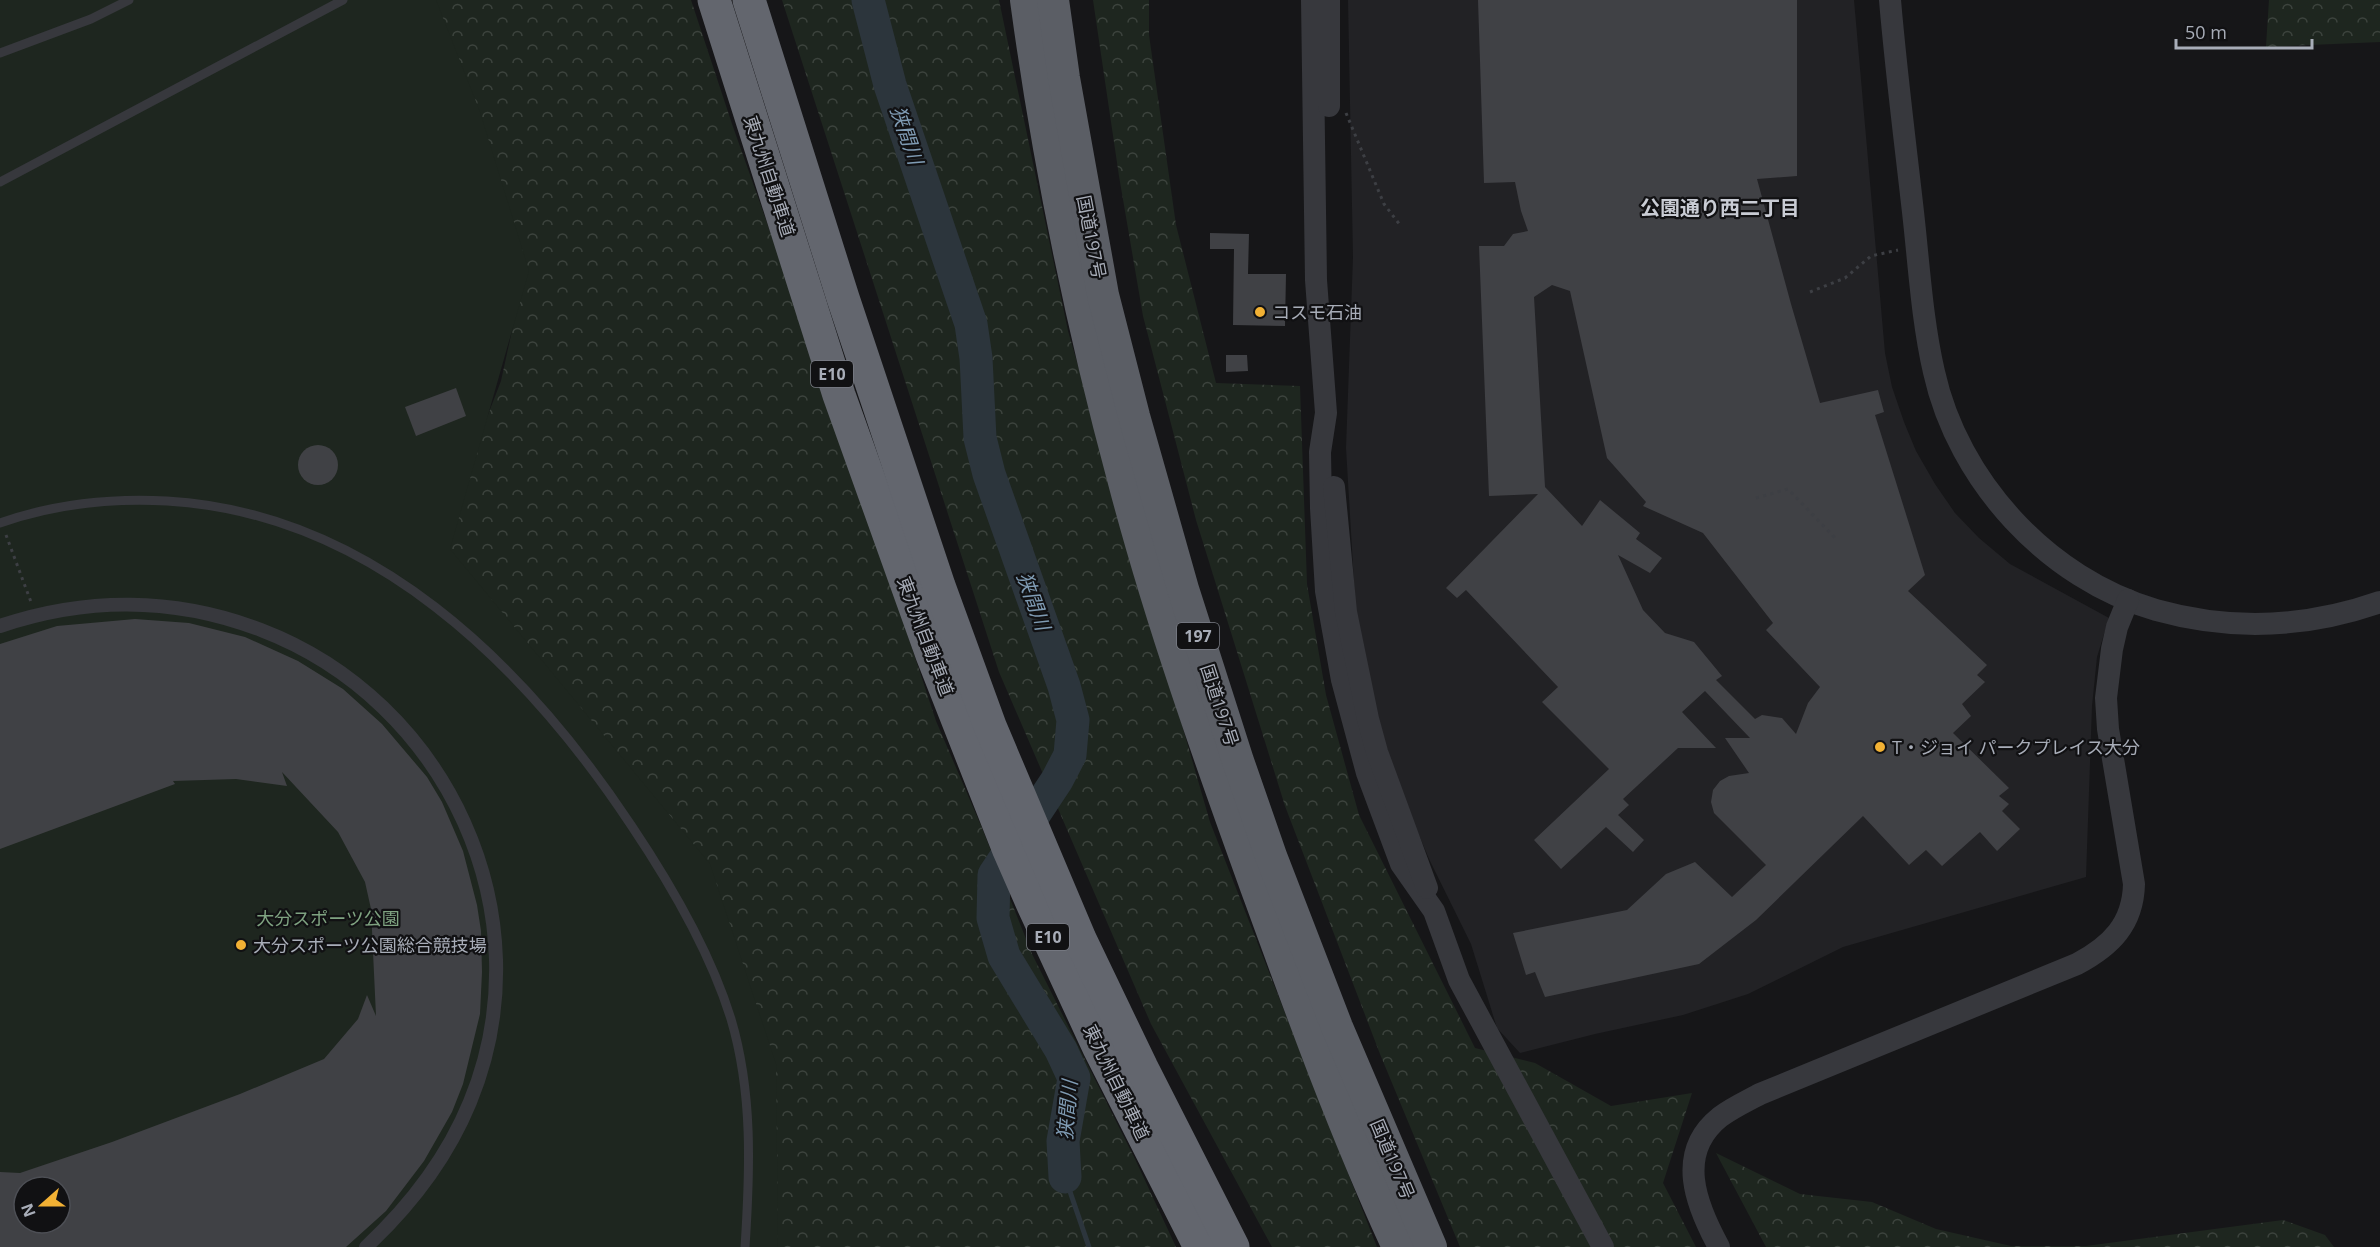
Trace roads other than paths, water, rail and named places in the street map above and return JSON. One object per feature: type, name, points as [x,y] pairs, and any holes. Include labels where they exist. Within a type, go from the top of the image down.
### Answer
[{"type":"highway","name":"東九州自動車道","points":[[714,0],[839,395],[905,582],[1080,939],[1200,1247]]},
{"type":"highway","name":"東九州自動車道","points":[[749,0],[847,309],[939,586],[978,734]]},
{"type":"highway","points":[[1017,0],[1036,70]]},
{"type":"highway","name":"国道197号","points":[[1026,0],[1036,70],[1081,311],[1124,484],[1153,582],[1223,797],[1308,1033],[1398,1247]]},
{"type":"highway","name":"国道197号","points":[[1053,0],[1073,133],[1109,320],[1183,589],[1267,845],[1337,1028],[1431,1247]]},
{"type":"highway","points":[[1068,0],[1103,225],[1109,320]]},
{"type":"highway","name":"東九州自動車道","points":[[1151,1119],[1233,1247]]},
{"type":"street","points":[[1312,0],[1316,280],[1326,413],[1345,602],[1352,646],[1377,752],[1403,825],[1423,871],[1434,911],[1463,962],[1511,1076],[1603,1247]]},
{"type":"street","points":[[1326,413],[1329,0]]},
{"type":"street","points":[[1890,0],[1929,347],[1940,397],[1955,435],[1985,485],[2033,540],[2077,573],[2128,600],[2190,619],[2237,625],[2304,620],[2340,614],[2380,602]]},
{"type":"street","points":[[1719,1247],[1696,1198],[1693,1184],[1695,1156],[1709,1128],[1720,1118],[1760,1094],[2077,964],[2102,950],[2125,923],[2134,896],[2134,884],[2108,729],[2106,698],[2112,649],[2117,627],[2128,600]]},
{"type":"street","points":[[0,626],[36,615],[88,605],[164,606],[198,610],[235,620],[294,643],[345,675],[376,699],[414,739],[444,783],[471,841],[489,894],[494,933],[494,1010],[477,1083],[448,1145],[436,1166],[404,1208],[366,1247]]},
{"type":"lane","points":[[0,53],[91,19],[129,0]]},
{"type":"lane","points":[[0,182],[343,0]]},
{"type":"lane","points":[[2,525],[52,508],[127,500],[213,506],[261,516],[323,538],[369,563],[439,610],[490,654],[565,733],[618,804],[672,886],[715,978],[730,1016],[745,1083],[750,1172],[745,1247]]},
{"type":"waterway","name":"狭間川","points":[[868,0],[890,85],[971,324],[976,358],[980,438],[989,474],[1064,686],[1073,720],[1070,755],[1057,780],[994,875],[993,918],[1004,956],[1061,1050],[1074,1078],[1063,1141],[1065,1177]]},
{"type":"waterway","points":[[1065,1177],[1089,1247]]},
{"type":"place","name":"コスモ石油","points":[[1260,312]]},
{"type":"place","name":"T・ジョイ パークプレイス大分","points":[[1880,747]]},
{"type":"place","name":"大分スポーツ公園総合競技場","points":[[241,945]]},
{"type":"district","name":"公園通り西二丁目","points":[[1720,207]]},
{"type":"park label","name":"大分スポーツ公園","points":[[328,918]]}]
